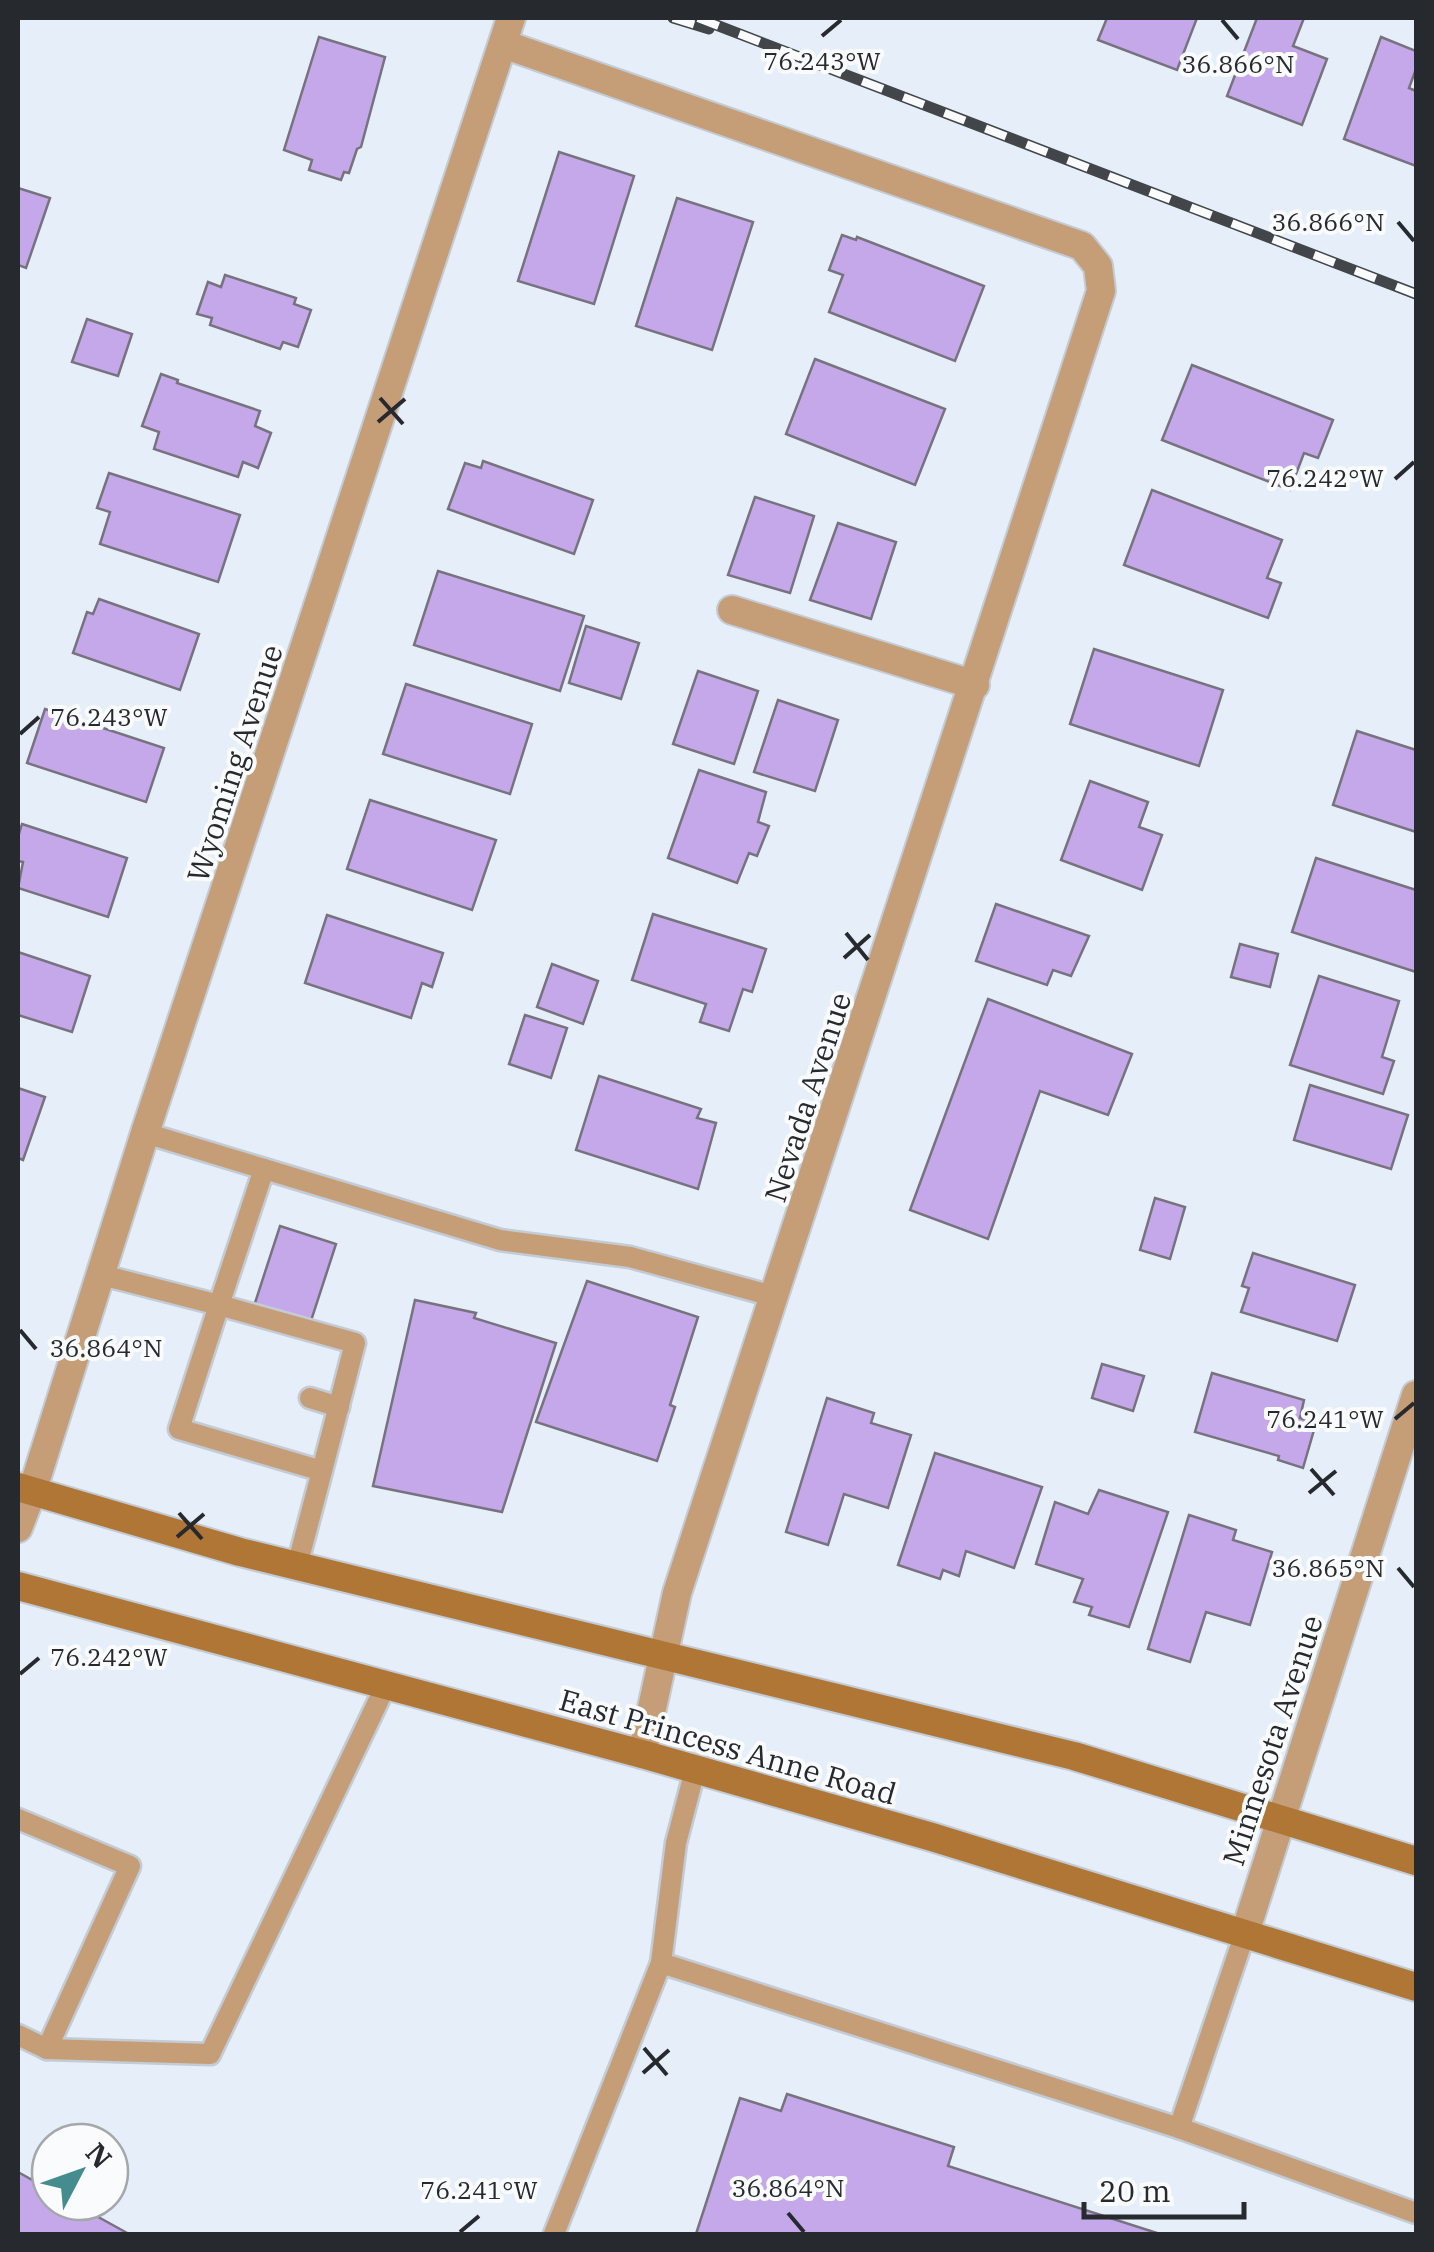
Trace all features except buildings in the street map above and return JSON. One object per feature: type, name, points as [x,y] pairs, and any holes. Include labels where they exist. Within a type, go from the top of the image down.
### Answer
[{"type":"main road","points":[[25,1489],[297,1566],[1074,1756],[1416,1861]]},
{"type":"main road","name":"East Princess Anne Road","points":[[18,1586],[932,1836],[1416,1987]]},
{"type":"street","name":"Nevada Avenue","points":[[507,31],[1082,246],[1098,266],[1101,291],[678,1593],[642,1754]]},
{"type":"street","name":"Wyoming Avenue","points":[[18,1528],[25,1489],[102,1275],[145,1133],[507,31]]},
{"type":"street","points":[[732,610],[975,685]]},
{"type":"street","name":"Minnesota Avenue","points":[[1245,1933],[1416,1395]]},
{"type":"lane","points":[[145,1133],[500,1240],[630,1257],[776,1296]]},
{"type":"lane","points":[[264,1169],[219,1306],[204,1367],[178,1429],[322,1471]]},
{"type":"lane","points":[[102,1275],[355,1344],[297,1566]]},
{"type":"lane","points":[[310,1398],[340,1406]]},
{"type":"lane","points":[[18,2036],[47,2049],[210,2054],[385,1686]]},
{"type":"lane","points":[[554,2234],[661,1963],[676,1842],[695,1770]]},
{"type":"lane","points":[[18,1819],[130,1866],[47,2049]]},
{"type":"lane","points":[[1178,2128],[1245,1933]]},
{"type":"lane","points":[[661,1963],[1178,2128],[1416,2213]]},
{"type":"railway","points":[[673,18],[709,29]]},
{"type":"railway","points":[[698,18],[1416,294]]}]
